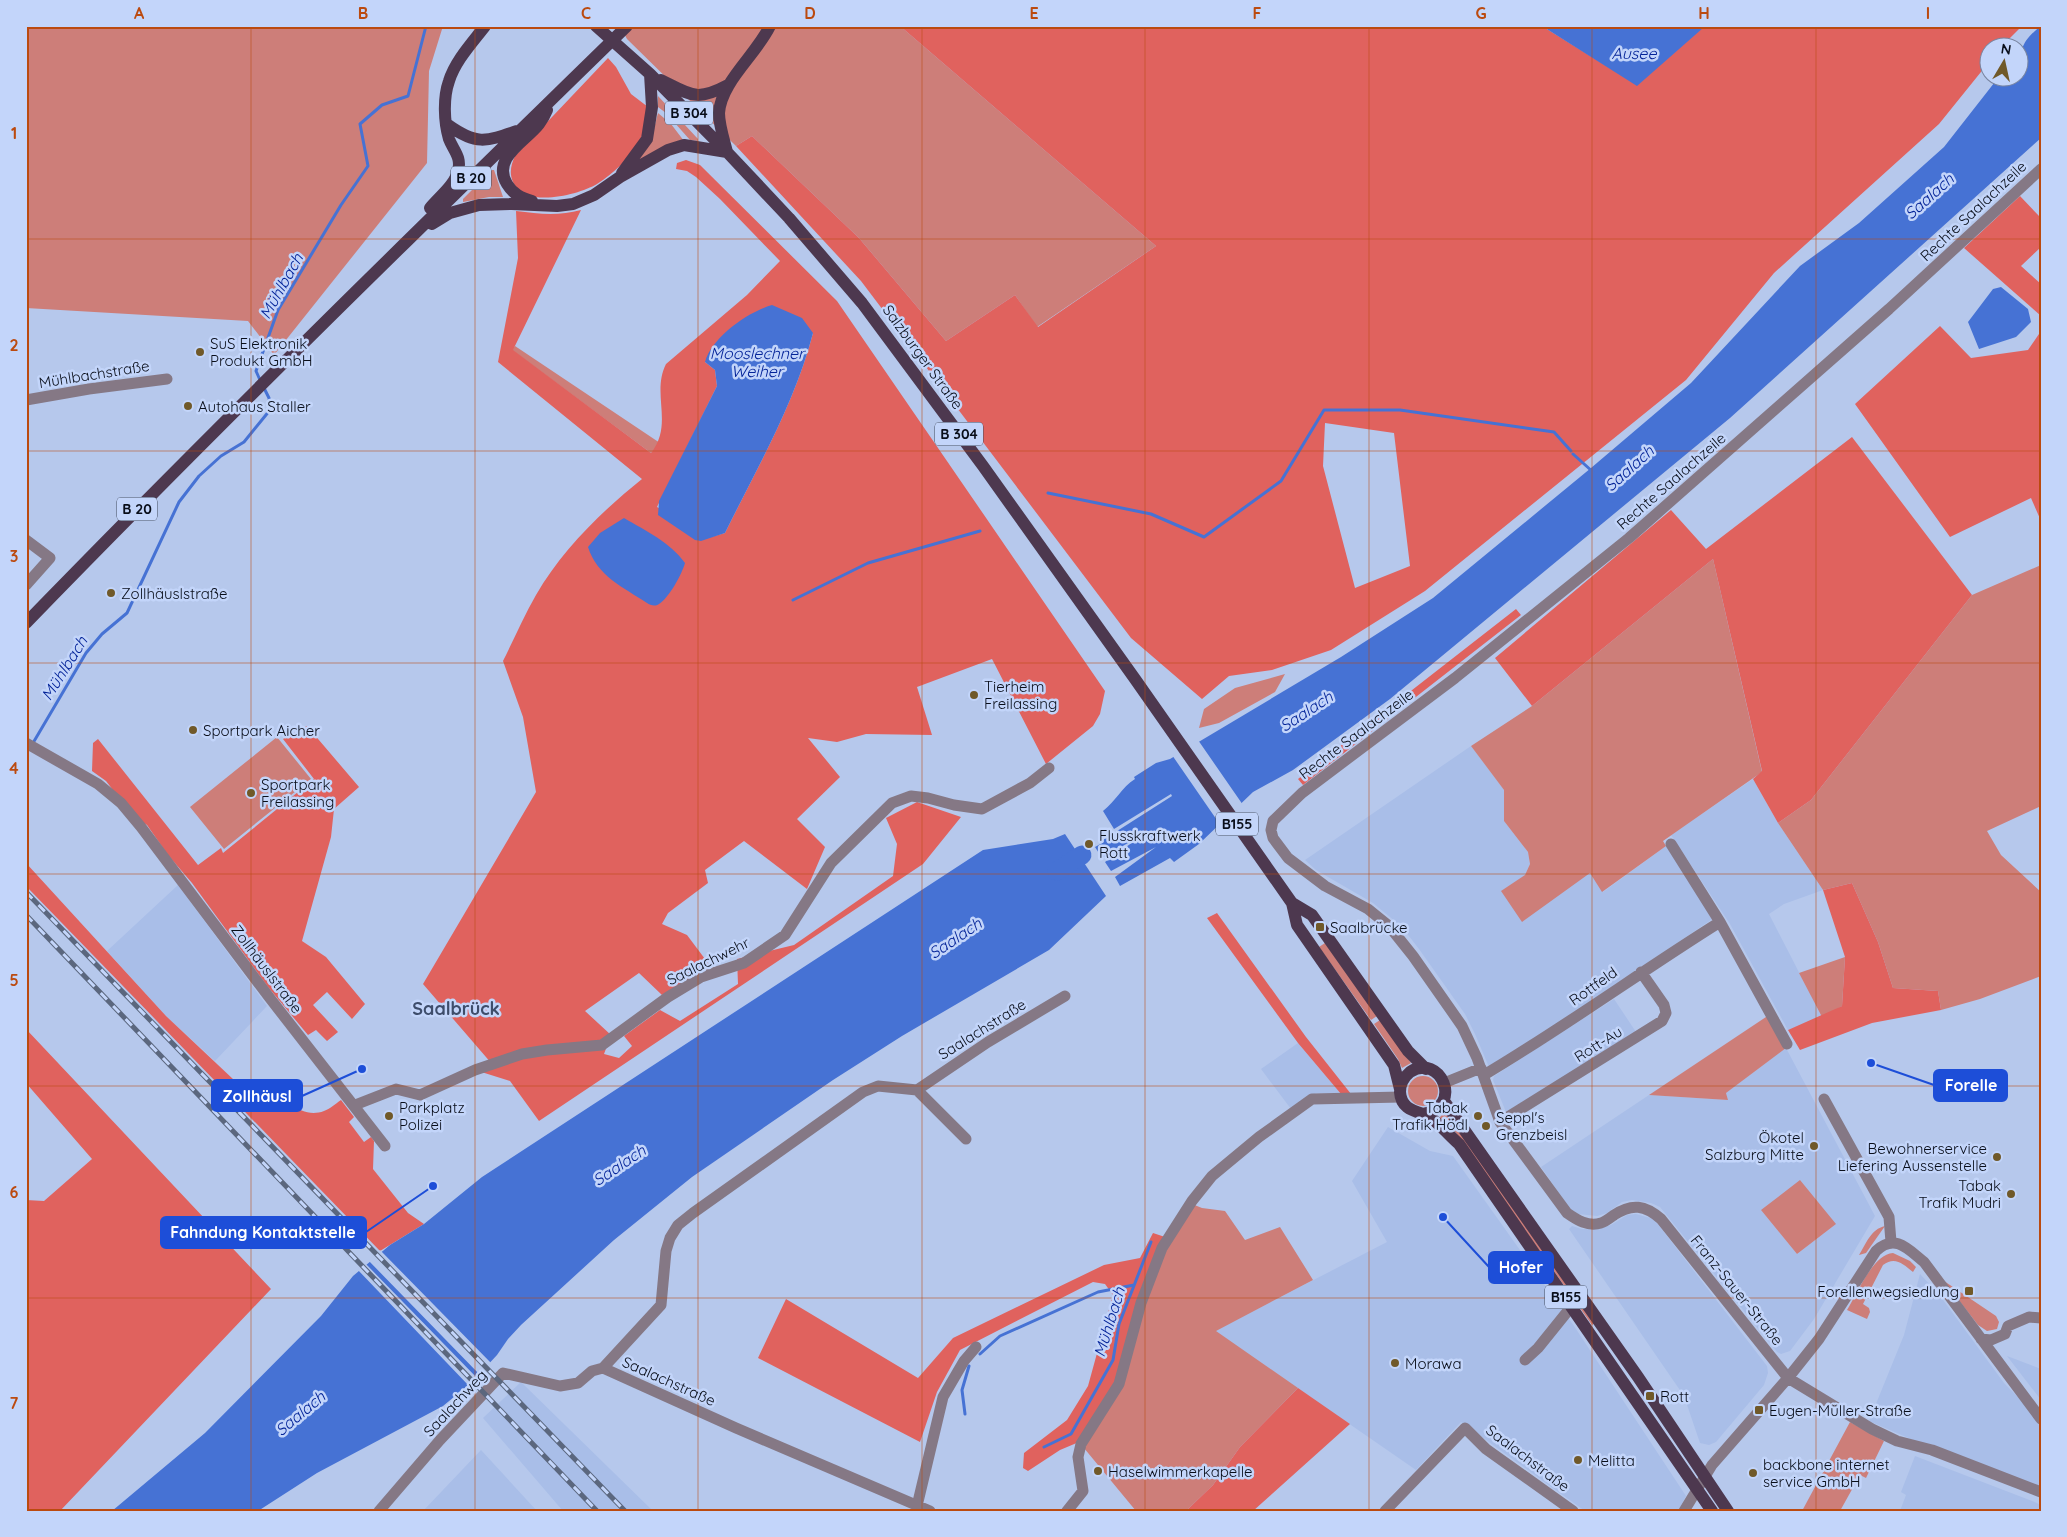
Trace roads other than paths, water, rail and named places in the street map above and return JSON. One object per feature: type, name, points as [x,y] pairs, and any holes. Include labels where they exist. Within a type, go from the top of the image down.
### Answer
[{"type":"main road","points":[[422,227],[452,184],[458,171],[458,153],[450,139],[445,106],[448,81],[460,59],[484,26]]},
{"type":"main road","name":"B 304","points":[[596,26],[650,74],[727,152]]},
{"type":"main road","name":"B 20","points":[[26,623],[157,488],[405,242],[627,26]]},
{"type":"main road","points":[[422,227],[450,214],[479,205],[565,206],[582,201],[668,150],[684,145],[727,152],[719,115],[721,101],[728,85],[764,40],[770,26]]},
{"type":"main road","points":[[650,74],[690,95],[712,94],[728,85]]},
{"type":"main road","points":[[620,177],[647,138],[652,107],[650,74]]},
{"type":"main road","points":[[549,206],[518,196],[506,183],[502,171],[508,156],[539,125],[556,96]]},
{"type":"main road","points":[[448,125],[462,135],[480,141],[497,138],[520,130]]},
{"type":"main road","name":"Salzburger Straße","points":[[727,152],[789,218],[862,303],[983,466],[1207,780]]},
{"type":"main road","name":"B155","points":[[1207,780],[1292,903],[1297,925],[1394,1065],[1400,1093]]},
{"type":"main road","name":"B155","points":[[1292,903],[1312,915],[1408,1051],[1426,1068]]},
{"type":"main road","points":[[1426,1068],[1437,1073],[1444,1083],[1446,1095],[1444,1101],[1436,1110],[1423,1114],[1411,1111],[1403,1103],[1400,1093],[1406,1076],[1412,1071],[1426,1068]]},
{"type":"main road","name":"B155","points":[[1444,1101],[1728,1511]]},
{"type":"main road","name":"B155","points":[[1423,1114],[1439,1125],[1459,1144],[1712,1511]]},
{"type":"street","name":"Rechte Saalachzeile","points":[[1302,793],[1456,678],[1629,538],[1889,309],[2041,169]]},
{"type":"street","name":"Mühlbachstraße","points":[[26,400],[89,389],[167,379]]},
{"type":"street","points":[[26,540],[50,558],[26,585]]},
{"type":"street","name":"Zollhäuslstraße","points":[[26,743],[98,784],[121,804],[142,827],[285,1018],[355,1105],[385,1146]]},
{"type":"street","name":"Saalachwehr","points":[[355,1105],[396,1089],[420,1095],[476,1070],[522,1054],[602,1045],[668,997],[700,977],[744,962],[785,934],[831,862],[892,803],[911,796],[982,809],[1030,783],[1048,768]]},
{"type":"street","name":"Franz-Sauer-Straße","points":[[1302,793],[1273,822],[1270,830],[1273,838],[1288,858],[1306,873],[1325,886],[1368,909],[1389,926],[1413,956],[1462,1026],[1482,1072],[1500,1122],[1567,1214],[1579,1221],[1591,1224],[1602,1223],[1622,1210],[1635,1207],[1651,1210],[1661,1219],[1788,1378],[1872,1429],[1889,1437],[1932,1450],[2041,1492]]},
{"type":"street","points":[[1671,844],[1720,922],[1787,1044]]},
{"type":"street","name":"Rottfeld","points":[[1482,1072],[1535,1045],[1641,972],[1720,922]]},
{"type":"street","name":"Rott-Au","points":[[1500,1122],[1662,1021],[1666,1013],[1664,1005],[1641,972]]},
{"type":"street","name":"Saalachstraße","points":[[976,1347],[964,1361],[943,1397],[923,1508],[603,1368],[661,1305],[666,1251],[670,1238],[678,1225],[863,1092],[878,1086],[916,1090],[974,1050],[1065,996]]},
{"type":"street","points":[[1444,1083],[1482,1072]]},
{"type":"street","points":[[916,1090],[966,1139]]},
{"type":"street","points":[[1066,1511],[1083,1491],[1078,1457],[1081,1444],[1119,1384],[1141,1302],[1162,1248],[1207,1182],[1232,1158],[1312,1099],[1400,1093]]},
{"type":"street","points":[[1824,1099],[1889,1218],[1891,1242]]},
{"type":"street","points":[[1684,1511],[1718,1458],[1788,1378],[1819,1339],[1876,1251],[1883,1244],[1891,1242],[1901,1244],[1924,1262],[2041,1420]]},
{"type":"street","points":[[1525,1360],[1538,1348],[1567,1312],[1573,1308]]},
{"type":"street","points":[[1981,1339],[1991,1340],[2005,1334],[2008,1326],[2029,1317],[2041,1318]]},
{"type":"street","name":"Saalachweg","points":[[378,1511],[440,1440],[504,1373],[560,1386],[578,1383],[592,1371],[603,1368]]},
{"type":"street","name":"Saalachstraße","points":[[1385,1511],[1465,1428],[1486,1449],[1573,1511]]},
{"type":"water","name":"Ausee","points":[[1542,26],[1701,26],[1703,28],[1637,86]]},
{"type":"water","points":[[2041,26],[2041,138],[1730,418],[1390,699],[1293,770],[1253,792],[1199,844],[1174,862],[1170,858],[1120,886],[1115,877],[1156,847],[1111,871],[1105,862],[1147,832],[1102,858],[1095,847],[1172,796],[1171,794],[1114,829],[1103,811],[1135,779],[1134,777],[1156,763],[1170,759],[1341,657],[1433,598],[1591,468],[1691,383],[1800,266],[1859,223],[1944,147],[1990,88],[2030,88],[2030,38],[2028,38]]},
{"type":"water","points":[[2001,287],[2028,309],[2031,322],[2016,337],[1979,349],[1968,322],[1993,289]]},
{"type":"water","name":"Mooslechner Weiher","points":[[772,305],[802,318],[813,333],[805,359],[786,410],[725,533],[701,541],[695,540],[658,515],[659,501],[717,386],[715,370],[705,362],[709,353],[732,327],[752,313]]},
{"type":"water","points":[[624,518],[665,543],[685,563],[671,591],[657,605],[648,604],[612,580],[598,566],[588,547],[600,533]]},
{"type":"water","points":[[1065,834],[1106,896],[1049,950],[902,1036],[833,1080],[692,1177],[614,1240],[521,1325],[471,1383],[443,1406],[317,1473],[258,1511],[112,1511],[205,1433],[321,1316],[353,1276],[390,1245],[424,1224],[482,1177],[983,850],[1053,839]]},
{"type":"waterway","name":"Mühlbach","points":[[260,380],[256,371],[278,310],[341,205],[368,166],[360,124],[382,105],[408,96],[426,26]]},
{"type":"waterway","name":"Mühlbach","points":[[33,743],[86,653],[102,634],[127,613],[179,502],[199,476],[221,456],[244,442],[270,410],[269,398],[264,388]]},
{"type":"waterway","points":[[1048,493],[1151,514],[1204,537],[1281,481],[1324,410],[1400,410],[1554,432],[1571,451]]},
{"type":"waterway","points":[[1573,454],[1593,472]]},
{"type":"waterway","points":[[793,600],[868,563],[980,531]]},
{"type":"waterway","name":"Saalach","points":[[1057,871],[1082,855]]},
{"type":"waterway","name":"Mühlbach","points":[[1044,1447],[1071,1434],[1113,1360],[1119,1324],[1151,1242]]},
{"type":"waterway","points":[[980,1354],[1000,1336],[1098,1292],[1134,1285]]},
{"type":"waterway","points":[[965,1414],[962,1390],[969,1366]]},
{"type":"railway","points":[[26,892],[625,1511]]},
{"type":"railway","points":[[26,915],[597,1511]]},
{"type":"place","name":"SuS Elektronik Produkt GmbH","points":[[200,352]]},
{"type":"place","name":"Autohaus Staller","points":[[188,406]]},
{"type":"place","name":"Zollhäuslstraße","points":[[111,593]]},
{"type":"place","name":"Tierheim Freilassing","points":[[974,695]]},
{"type":"place","name":"Sportpark Aicher","points":[[193,730]]},
{"type":"place","name":"Sportpark Freilassing","points":[[251,793]]},
{"type":"place","name":"Flusskraftwerk Rott","points":[[1089,844]]},
{"type":"place","name":"Saalbrücke","points":[[1320,927]]},
{"type":"place","name":"Forelle","points":[[1871,1063]]},
{"type":"place","name":"Zollhäusl","points":[[362,1069]]},
{"type":"place","name":"Parkplatz Polizei","points":[[389,1116]]},
{"type":"place","name":"Tabak Trafik Hödl","points":[[1478,1116]]},
{"type":"place","name":"Seppl's Grenzbeisl","points":[[1486,1126]]},
{"type":"place","name":"Ökotel Salzburg Mitte","points":[[1814,1146]]},
{"type":"place","name":"Bewohnerservice Liefering Aussenstelle","points":[[1997,1157]]},
{"type":"place","name":"Fahndung Kontaktstelle","points":[[433,1186]]},
{"type":"place","name":"Tabak Trafik Mudri","points":[[2011,1194]]},
{"type":"place","name":"Hofer","points":[[1443,1217]]},
{"type":"place","name":"Forellenwegsiedlung","points":[[1969,1291]]},
{"type":"place","name":"Morawa","points":[[1395,1363]]},
{"type":"place","name":"Rott","points":[[1650,1396]]},
{"type":"place","name":"Eugen-Müller-Straße","points":[[1759,1410]]},
{"type":"place","name":"Melitta","points":[[1578,1460]]},
{"type":"place","name":"Haselwimmerkapelle","points":[[1098,1471]]},
{"type":"place","name":"backbone internet service GmbH","points":[[1753,1473]]},
{"type":"district","name":"Saalbrück","points":[[456,1008]]}]
